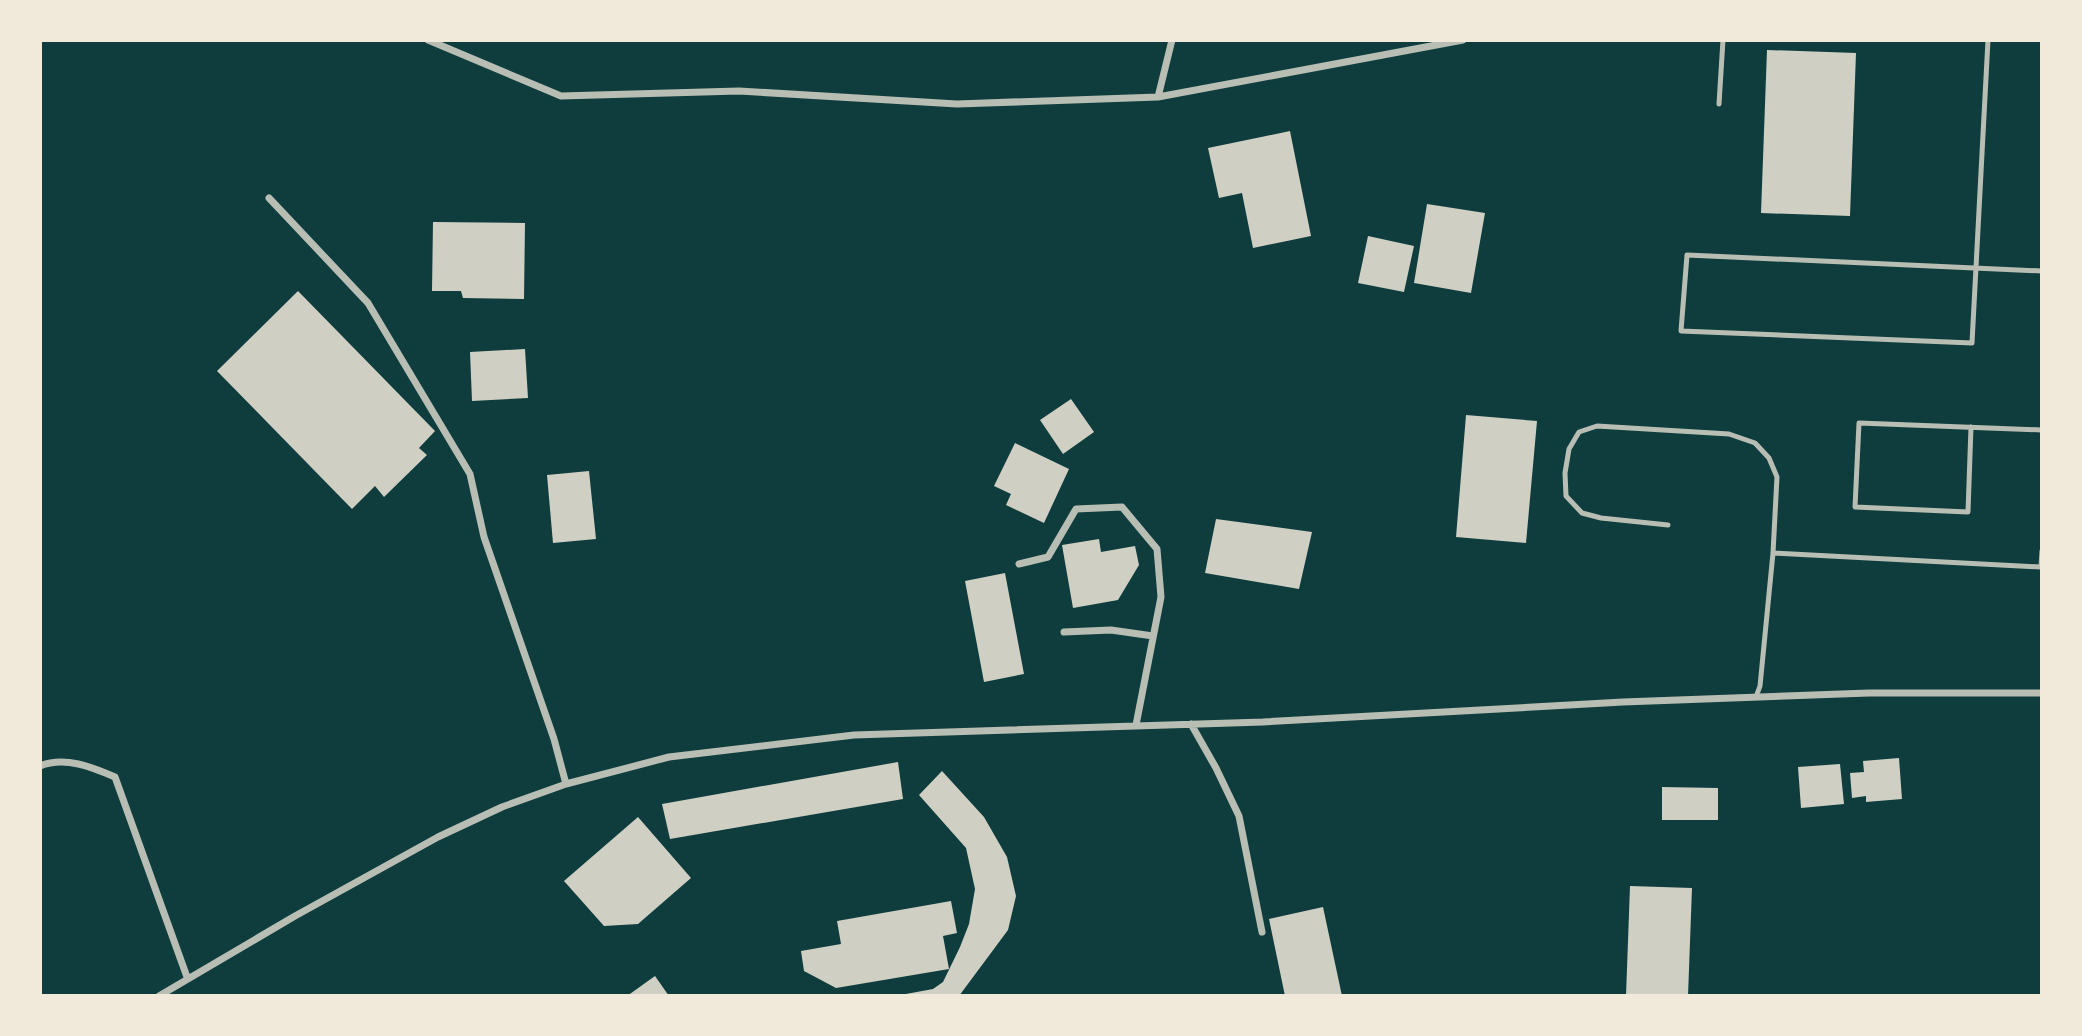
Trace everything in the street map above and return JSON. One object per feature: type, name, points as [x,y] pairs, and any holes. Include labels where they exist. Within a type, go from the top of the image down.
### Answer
[{"type":"street","points":[[428,40],[561,96],[739,91],[957,104],[1158,97],[1463,40]]},
{"type":"street","points":[[1158,97],[1172,40]]},
{"type":"street","points":[[269,198],[368,303],[470,474],[487,548],[554,739],[566,784]]},
{"type":"street","points":[[1019,564],[1048,557],[1076,509],[1122,507],[1157,549],[1161,597],[1136,725]]},
{"type":"street","points":[[1064,632],[1111,630],[1153,635]]},
{"type":"street","points":[[159,996],[187,977],[438,837],[502,807],[566,784],[669,757],[854,735],[1263,722],[1513,706],[1756,697],[2042,693]]},
{"type":"street","points":[[1191,724],[1239,816],[1262,932]]},
{"type":"street","points":[[40,766],[48,763],[86,764],[115,777],[187,977]]},
{"type":"lane","points":[[1719,104],[1723,40]]},
{"type":"lane","points":[[1987,40],[1975,268],[1972,343],[1681,331],[1687,255],[1975,268],[2042,271]]},
{"type":"lane","points":[[1971,427],[1968,512],[1855,507],[1859,423],[1971,427],[2042,430]]},
{"type":"lane","points":[[1668,525],[1601,518],[1582,513],[1566,496],[1565,473],[1569,449],[1579,432],[1597,426],[1729,435],[1755,443],[1769,458],[1777,477],[1773,553],[1760,686],[1756,697]]},
{"type":"lane","points":[[1773,553],[2041,567],[2042,551]]},
{"type":"building","points":[[1767,50],[1856,53],[1850,216],[1761,213]]},
{"type":"building","points":[[1290,131],[1311,236],[1253,248],[1242,193],[1219,198],[1208,148]]},
{"type":"building","points":[[1427,204],[1485,213],[1471,293],[1414,283]]},
{"type":"building","points":[[433,222],[525,223],[524,299],[463,298],[461,291],[432,291]]},
{"type":"building","points":[[1368,236],[1414,246],[1404,292],[1358,283]]},
{"type":"building","points":[[298,291],[435,431],[419,448],[427,455],[384,497],[375,486],[352,509],[217,371]]},
{"type":"building","points":[[525,349],[528,398],[472,401],[470,352]]},
{"type":"building","points":[[1071,399],[1094,432],[1063,454],[1040,420]]},
{"type":"building","points":[[1466,415],[1537,421],[1526,543],[1456,537]]},
{"type":"building","points":[[1015,443],[1069,469],[1044,523],[1006,505],[1011,494],[994,486]]},
{"type":"building","points":[[589,471],[596,539],[553,543],[547,475]]},
{"type":"building","points":[[1216,519],[1312,532],[1299,589],[1205,573]]},
{"type":"building","points":[[1099,539],[1101,552],[1135,546],[1139,565],[1118,600],[1073,608],[1062,545]]},
{"type":"building","points":[[1005,573],[1024,674],[984,682],[965,581]]},
{"type":"building","points":[[1899,758],[1902,799],[1866,802],[1866,796],[1852,798],[1850,773],[1864,772],[1863,761]]},
{"type":"building","points":[[898,762],[903,799],[670,839],[662,804]]},
{"type":"building","points":[[1840,764],[1844,804],[1801,808],[1798,767]]},
{"type":"building","points":[[942,771],[984,817],[1007,857],[1016,896],[1008,930],[959,996],[895,996],[933,989],[943,982],[969,924],[975,889],[966,848],[919,795]]},
{"type":"building","points":[[1662,787],[1718,788],[1718,820],[1662,820]]},
{"type":"building","points":[[638,817],[691,878],[638,924],[604,926],[564,881]]},
{"type":"building","points":[[1630,886],[1692,888],[1688,996],[1626,996]]},
{"type":"building","points":[[951,901],[957,933],[943,936],[949,969],[836,988],[804,971],[801,951],[841,944],[837,921]]},
{"type":"building","points":[[1323,907],[1342,996],[1285,996],[1269,919]]},
{"type":"building","points":[[655,976],[669,996],[627,996]]}]
